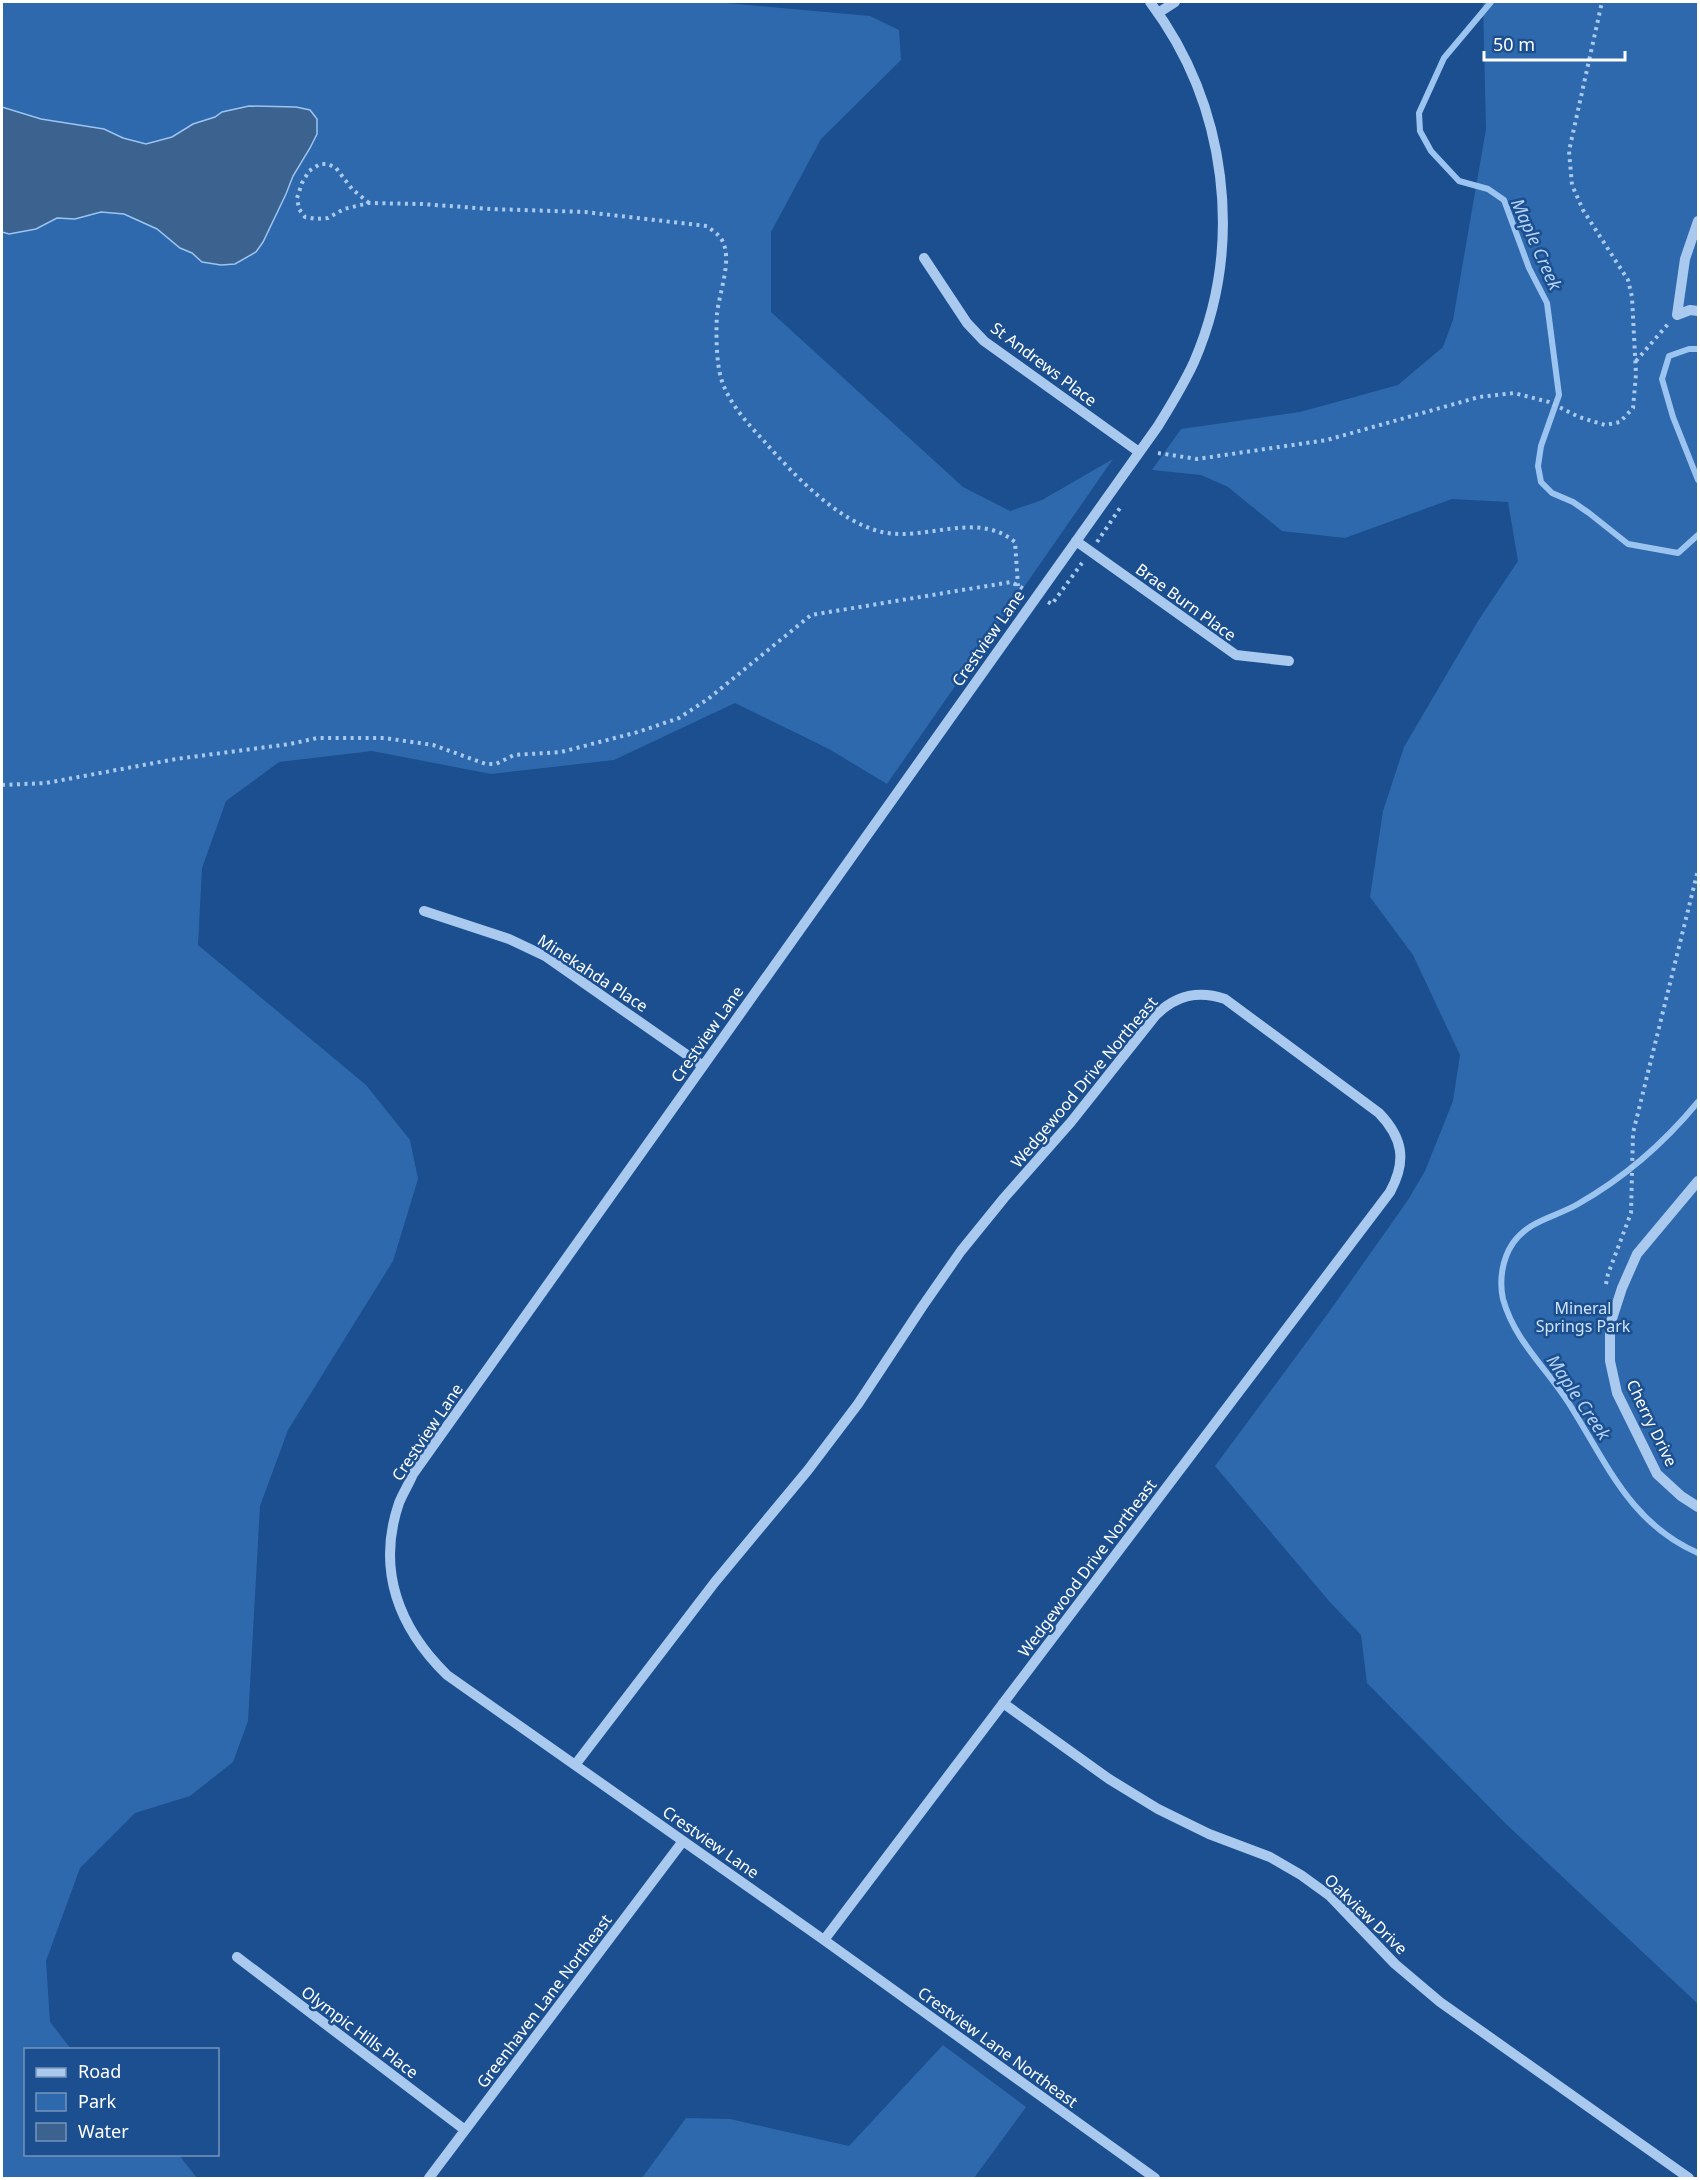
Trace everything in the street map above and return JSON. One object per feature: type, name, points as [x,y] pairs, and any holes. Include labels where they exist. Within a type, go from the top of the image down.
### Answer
[{"type":"street","name":"Crestview Lane","points":[[824,1940],[447,1675],[428,1656],[413,1635],[399,1603],[390,1560],[392,1533],[399,1503],[413,1474],[1139,452],[1177,395],[1194,362],[1207,328],[1222,256],[1224,219],[1219,165],[1207,111],[1194,77],[1178,44],[1150,2]]},
{"type":"street","points":[[1158,13],[1174,2]]},
{"type":"street","points":[[1698,221],[1685,259],[1677,315],[1690,310],[1698,311]]},
{"type":"street","name":"St Andrews Place","points":[[924,258],[967,323],[984,341],[1139,452]]},
{"type":"street","name":"Brae Burn Place","points":[[1076,541],[1236,655],[1289,661]]},
{"type":"street","name":"Minekahda Place","points":[[424,911],[509,939],[544,956],[703,1066]]},
{"type":"street","name":"Wedgewood Drive Northeast","points":[[576,1765],[715,1582],[816,1460],[858,1404],[961,1251],[1071,1122],[1164,1007],[1179,998],[1192,994],[1214,995],[1225,999],[1379,1113],[1391,1125],[1398,1140],[1401,1161],[1397,1178],[1390,1192],[824,1940]]},
{"type":"street","name":"Cherry Drive","points":[[1698,1181],[1637,1254],[1622,1288],[1610,1325],[1610,1361],[1617,1393],[1657,1474],[1681,1496],[1698,1507]]},
{"type":"street","name":"Oakview Drive","points":[[1003,1703],[1109,1779],[1158,1809],[1209,1834],[1270,1857],[1301,1875],[1330,1896],[1395,1964],[1440,2002],[1689,2178]]},
{"type":"street","name":"Greenhaven Lane Northeast","points":[[429,2178],[683,1841]]},
{"type":"street","name":"Crestview Lane Northeast","points":[[824,1940],[1155,2178]]},
{"type":"street","name":"Olympic Hills Place","points":[[237,1957],[465,2130]]},
{"type":"path","points":[[1152,460],[1159,451],[1197,459],[1327,440],[1479,397],[1514,393],[1549,402],[1605,424],[1620,422],[1634,408],[1635,362],[1632,297],[1628,280],[1583,210],[1572,185],[1569,151],[1602,2]]},
{"type":"path","points":[[369,203],[352,189],[336,168],[328,164],[320,164],[309,171],[297,198],[299,209],[305,217],[315,219],[328,218],[344,209],[369,203],[585,212],[707,226],[723,242],[726,255],[717,312],[720,376],[729,398],[762,439],[823,501],[862,525],[880,532],[919,532],[961,528],[984,529],[1005,534],[1015,542],[1018,586]]},
{"type":"path","points":[[1635,362],[1661,330],[1677,315]]},
{"type":"path","points":[[2,785],[46,783],[176,759],[290,744],[317,738],[384,738],[441,748],[486,764],[496,764],[514,755],[561,752],[638,732],[679,718],[708,699],[811,615],[1011,582],[1052,604],[1121,506]]},
{"type":"path","points":[[1631,1213],[1633,1133],[1698,870]]},
{"type":"green space","points":[[2,2],[715,2],[870,16],[899,30],[901,60],[821,139],[771,232],[771,312],[963,487],[1010,511],[1042,500],[1113,459],[887,784],[829,749],[735,703],[614,760],[491,774],[372,751],[279,762],[226,801],[202,868],[198,945],[366,1085],[410,1140],[418,1179],[393,1261],[288,1430],[260,1506],[248,1721],[233,1762],[190,1796],[135,1813],[80,1868],[46,1961],[50,2022],[70,2048],[24,2048],[24,2156],[180,2156],[197,2178],[2,2178]]},
{"type":"green space","name":"Mineral Springs Park","points":[[1483,2],[1698,2],[1698,2004],[1504,1822],[1367,1683],[1361,1635],[1329,1601],[1215,1466],[1329,1312],[1408,1200],[1425,1171],[1453,1101],[1460,1055],[1413,955],[1370,897],[1383,811],[1404,747],[1478,621],[1518,561],[1508,502],[1452,499],[1345,538],[1282,531],[1228,487],[1201,475],[1152,470],[1181,429],[1300,412],[1398,385],[1443,347],[1453,320],[1486,129]]},
{"type":"green space","points":[[943,2045],[1026,2107],[974,2178],[642,2178],[686,2118],[730,2119],[849,2146]]},
{"type":"water","points":[[249,106],[296,107],[310,110],[317,119],[317,134],[293,176],[263,242],[256,252],[235,264],[221,265],[202,262],[157,229],[124,214],[101,212],[75,219],[57,218],[36,229],[9,234],[2,232],[2,107],[41,119],[104,129],[123,138],[146,144],[172,137],[193,124],[215,117],[222,112]]},
{"type":"waterway","name":"Maple Creek","points":[[1491,2],[1444,58],[1419,113],[1420,131],[1431,151],[1459,181],[1488,189],[1504,200],[1529,268],[1547,303],[1559,395],[1541,446],[1538,466],[1541,482],[1552,493],[1573,502],[1589,513],[1628,544],[1678,553],[1698,535]]},
{"type":"waterway","name":"Maple Creek","points":[[1698,349],[1689,349],[1669,356],[1662,379],[1673,417],[1698,480]]},
{"type":"waterway","name":"Maple Creek","points":[[1698,1102],[1658,1145],[1612,1183],[1519,1235],[1506,1256],[1501,1285],[1503,1299],[1516,1330],[1564,1396],[1624,1492],[1656,1527],[1675,1541],[1698,1553]]}]
